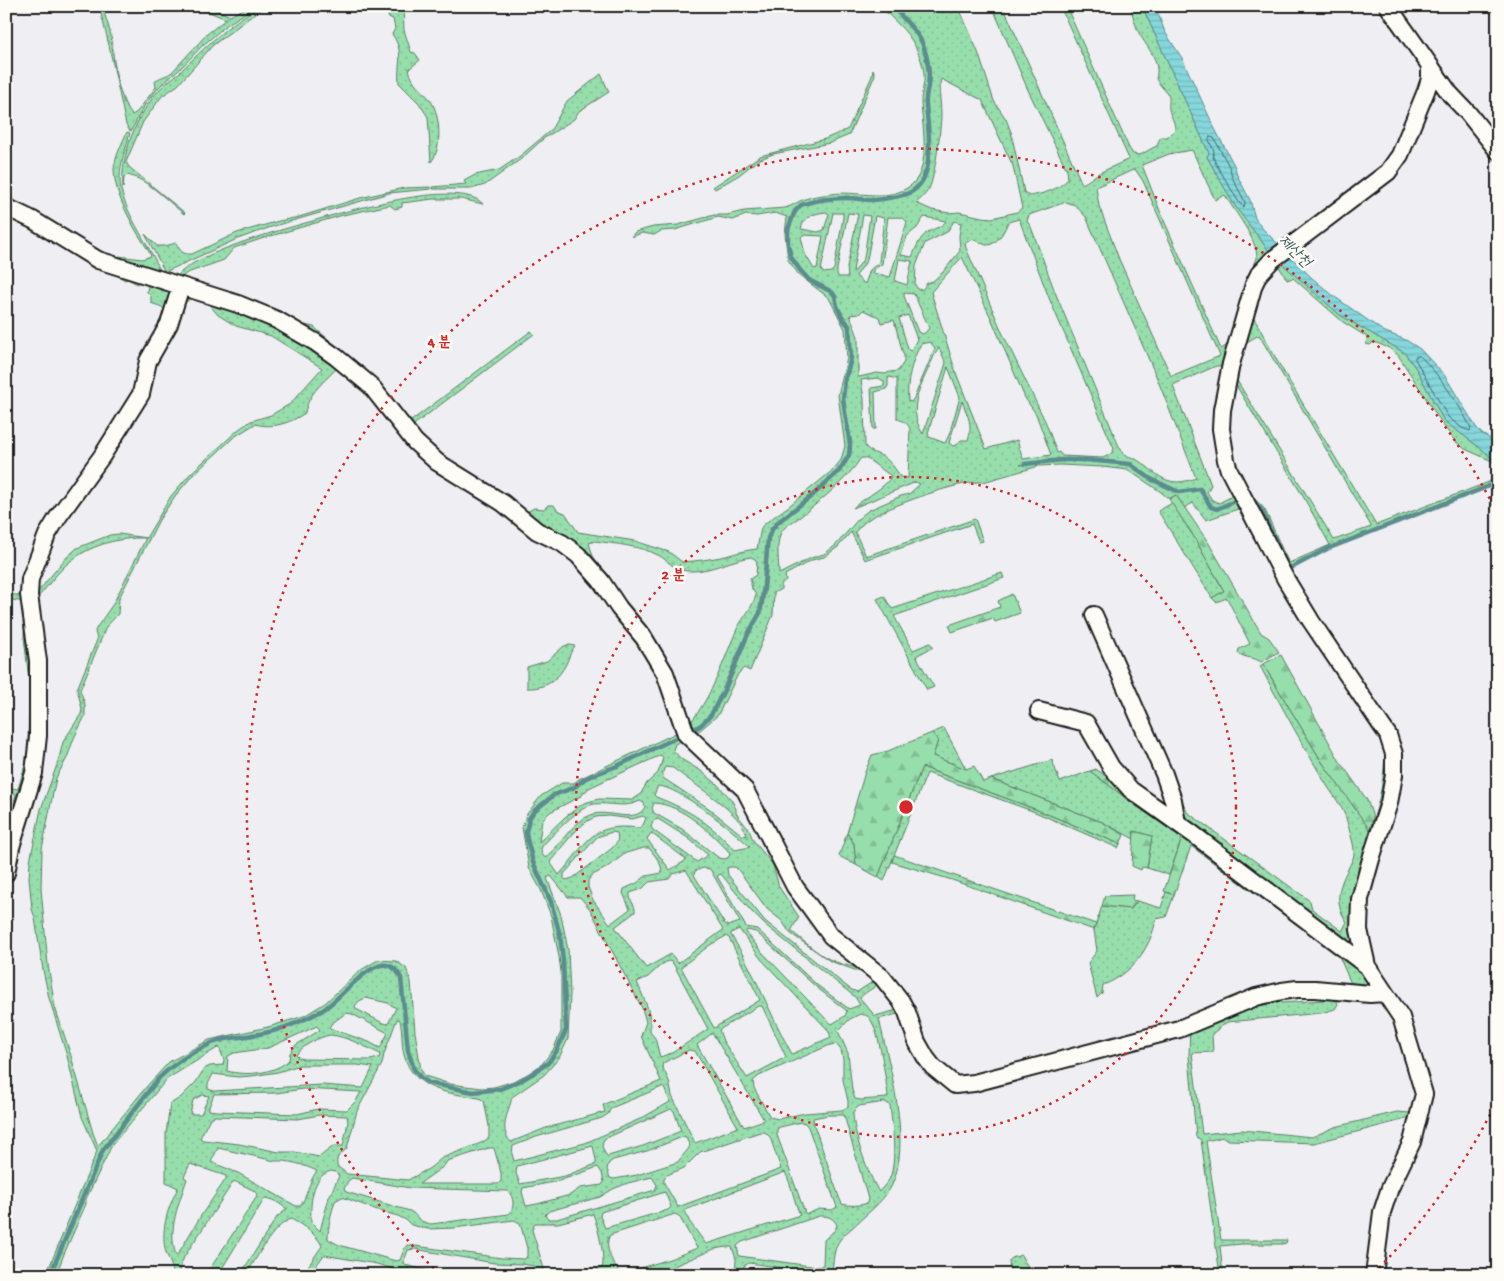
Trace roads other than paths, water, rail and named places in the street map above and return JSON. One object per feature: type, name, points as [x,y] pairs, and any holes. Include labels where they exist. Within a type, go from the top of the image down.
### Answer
[{"type":"street","points":[[1388,6],[1450,94],[1468,113],[1498,151]]},
{"type":"street","points":[[1367,966],[1359,930],[1360,899],[1389,803],[1395,764],[1392,745],[1381,725],[1315,628],[1285,578],[1229,470],[1223,441],[1222,410],[1236,346],[1254,284],[1259,274],[1272,260],[1388,172],[1394,165],[1400,155],[1426,91],[1430,79],[1430,67]]},
{"type":"street","points":[[6,207],[33,220],[98,260],[215,296],[265,315],[288,327],[336,357],[371,386],[415,442],[436,462],[503,503],[537,531],[562,543],[587,563],[644,638],[661,666],[686,734],[745,790],[795,887],[831,936],[882,977],[901,1001],[907,1012],[917,1042],[926,1058],[933,1067],[955,1085],[974,1082],[1179,1029],[1248,1000],[1282,991],[1297,988],[1370,994],[1385,993]]},
{"type":"street","points":[[6,873],[11,847],[34,773],[38,736],[38,661],[29,595],[30,579],[47,535],[54,523],[102,456],[140,394],[148,361],[169,324],[180,286]]},
{"type":"street","points":[[1094,616],[1164,774],[1173,800],[1177,823]]},
{"type":"street","points":[[1039,711],[1086,723],[1111,767],[1131,790],[1367,966],[1401,1017],[1424,1094],[1412,1142],[1390,1188],[1382,1212],[1374,1275]]},
{"type":"water","points":[[1142,6],[1155,6],[1165,32],[1182,58],[1235,167],[1250,200],[1255,218],[1262,228],[1312,278],[1335,297],[1383,331],[1406,340],[1420,349],[1445,376],[1476,427],[1482,434],[1498,443],[1498,464],[1483,450],[1444,421],[1417,370],[1405,353],[1340,315],[1272,255],[1235,206],[1207,157],[1209,153]]},
{"type":"waterway","points":[[690,732],[711,715],[748,634],[760,613],[768,538],[772,529],[839,471],[849,455],[850,445],[843,399],[845,380],[851,358],[849,326],[843,319],[832,292],[809,280],[791,257],[788,245],[788,229],[795,211],[801,205],[829,199],[872,200],[897,197],[909,193],[918,186],[924,177],[928,166],[929,153],[926,102],[929,77],[928,62],[919,38],[911,26],[892,6]]},
{"type":"waterway","points":[[1025,464],[1062,460],[1130,464],[1151,479],[1179,492],[1200,489],[1211,507],[1217,509],[1237,500]]},
{"type":"waterway","points":[[1252,500],[1261,509],[1286,564],[1291,568],[1327,549],[1482,489],[1496,483],[1498,480]]},
{"type":"waterway","points":[[50,1275],[103,1150],[159,1078],[184,1058],[212,1043],[271,1032],[321,1011],[373,968],[384,965],[393,968],[401,978],[408,1050],[414,1069],[420,1077],[429,1083],[473,1092],[500,1089],[522,1080],[548,1063],[556,1052],[566,1030],[563,960],[560,935],[551,902],[533,862],[527,839],[526,832],[529,819],[534,811],[554,795],[573,788],[586,778],[617,766],[682,735]]},
{"type":"water label","name":"제산천","points":[[1296,250]]}]
